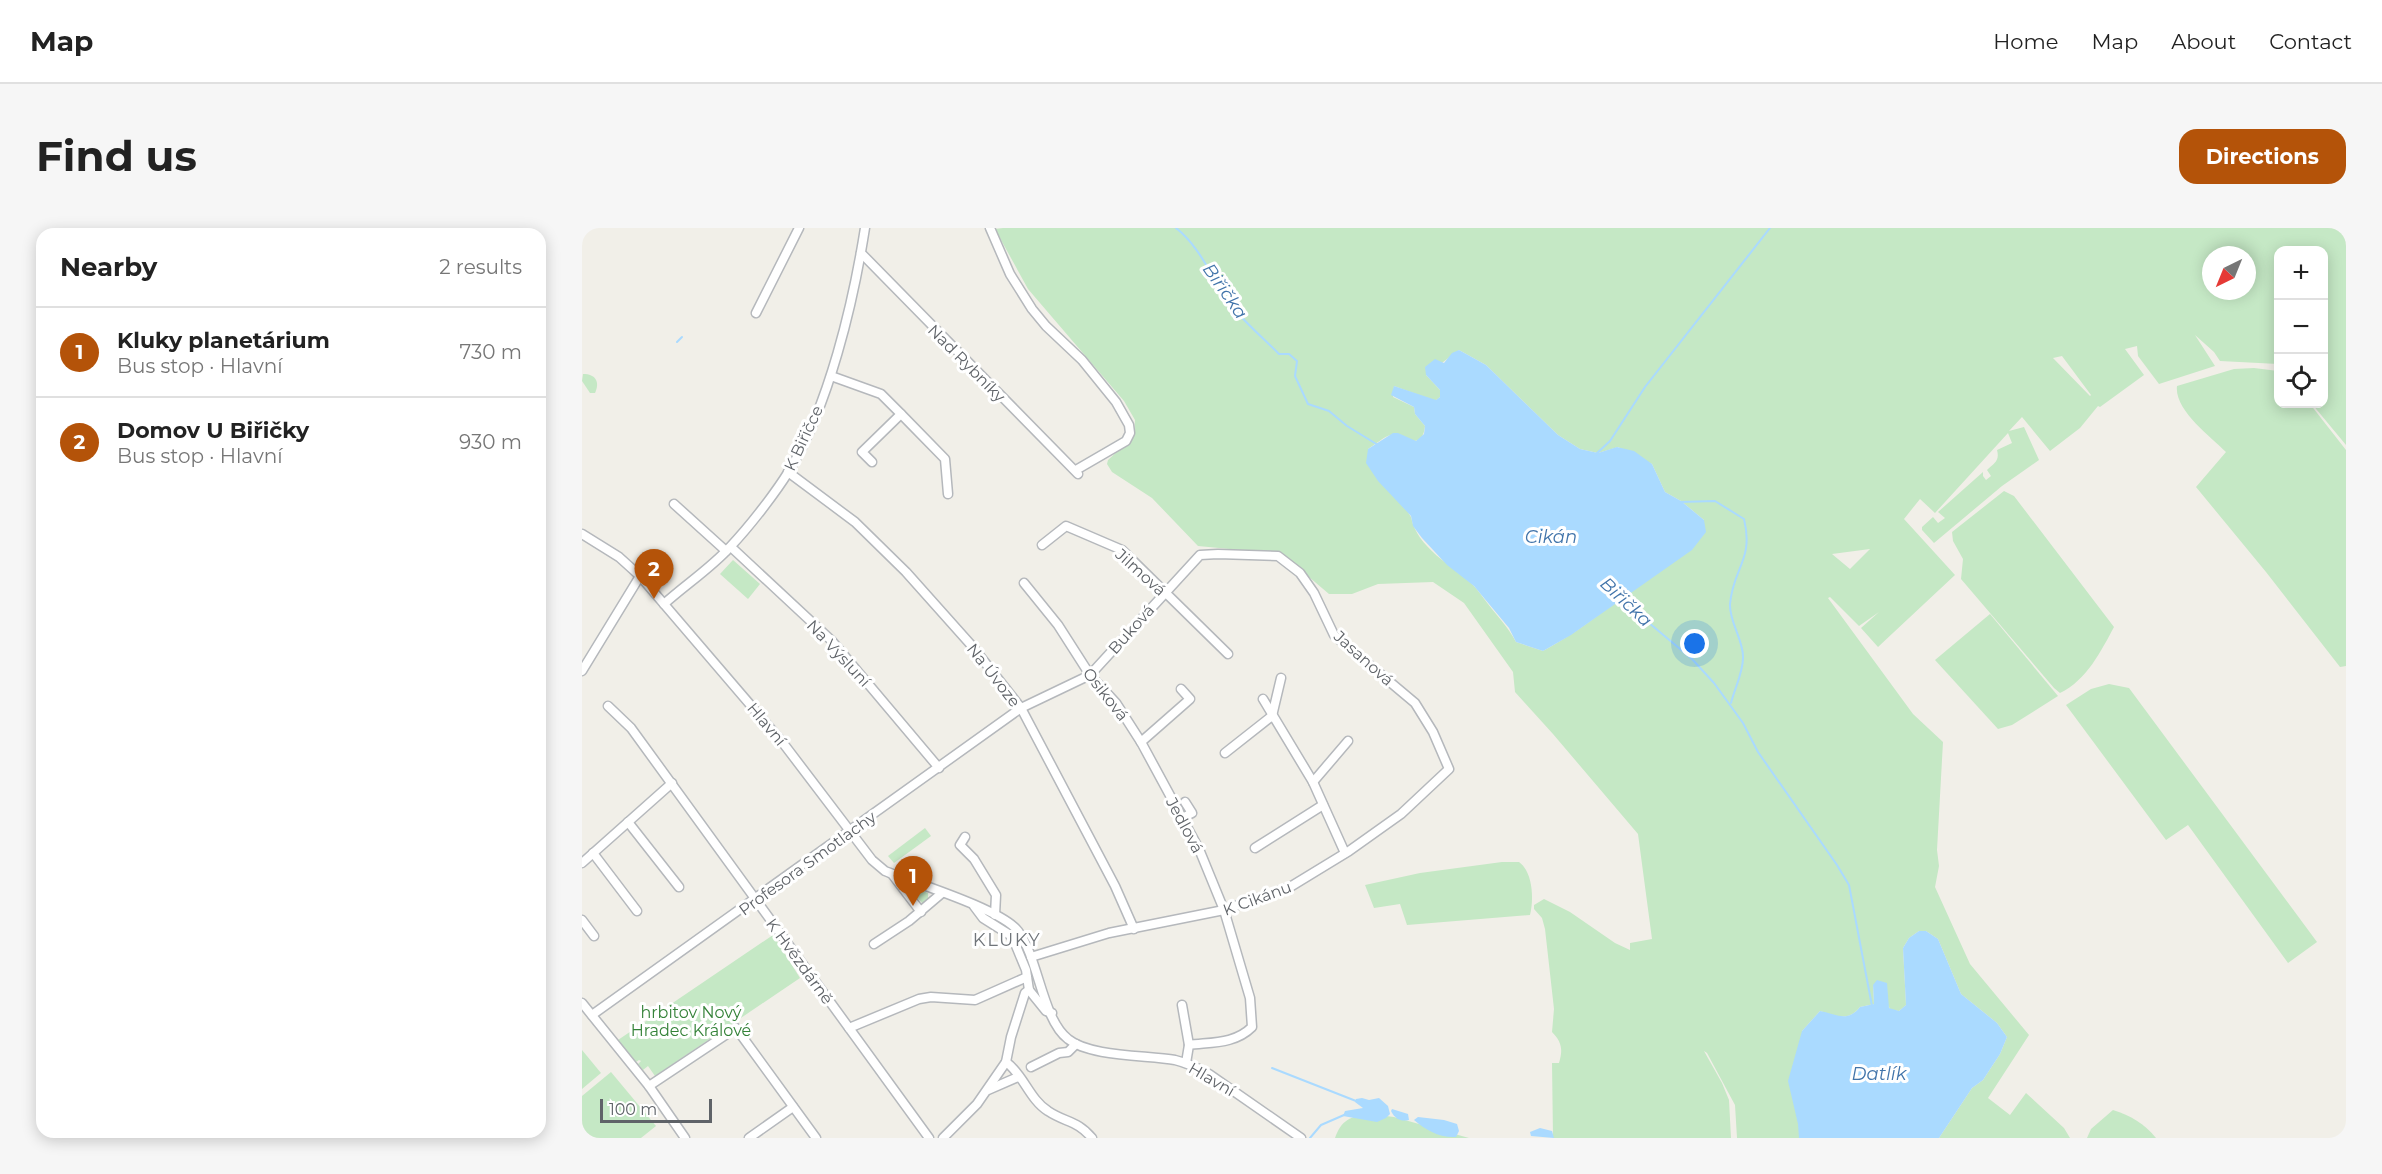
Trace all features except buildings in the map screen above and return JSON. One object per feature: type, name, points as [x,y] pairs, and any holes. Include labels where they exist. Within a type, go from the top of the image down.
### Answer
[{"type":"street","points":[[756,313],[799,228]]},
{"type":"street","name":"K Biřičce","points":[[664,604],[728,549],[788,472],[804,442],[831,376],[865,228]]},
{"type":"street","name":"Nad Rybníky","points":[[861,253],[935,331],[1077,472],[1126,441],[1130,433],[1129,424],[1116,402],[1087,366],[1032,309],[1010,274],[990,228]]},
{"type":"street","points":[[831,376],[881,394],[901,414],[945,459],[948,494]]},
{"type":"street","points":[[872,462],[862,452],[901,414]]},
{"type":"street","name":"Na Úvoze","points":[[788,472],[855,522],[906,572],[972,646],[1021,708],[1134,929]]},
{"type":"street","name":"Na Výsluní","points":[[674,504],[832,641],[939,768]]},
{"type":"street","name":"Jilmová","points":[[1042,546],[1066,526],[1122,550],[1228,654]]},
{"type":"street","name":"Hlavní","points":[[582,534],[619,557],[640,576],[783,743],[872,860],[891,873],[995,915],[1017,930],[1031,957],[1058,1028],[1068,1039],[1104,1052],[1186,1063],[1209,1074],[1301,1138]]},
{"type":"street","name":"Buková","points":[[1021,708],[1089,675],[1200,555]]},
{"type":"street","name":"Jasanová","points":[[1200,555],[1278,556],[1300,573],[1314,593],[1334,635],[1415,703],[1433,732],[1449,769]]},
{"type":"street","points":[[582,671],[640,576]]},
{"type":"street","name":"Osiková","points":[[1024,583],[1058,625],[1089,675],[1116,703],[1141,742]]},
{"type":"street","points":[[1225,753],[1272,716],[1281,678]]},
{"type":"street","points":[[1141,742],[1190,699],[1181,690]]},
{"type":"street","points":[[1263,699],[1313,782],[1345,853]]},
{"type":"street","name":"K Hvězdárně","points":[[608,706],[631,728],[672,783],[929,1138]]},
{"type":"street","name":"Profesora Smotlachy","points":[[592,1016],[1021,708]]},
{"type":"street","points":[[1313,782],[1348,741]]},
{"type":"street","name":"Jedlová","points":[[1141,742],[1199,849],[1224,910],[1250,998],[1252,1027],[1244,1036],[1231,1041],[1189,1045]]},
{"type":"street","name":"K Cikánu","points":[[1031,957],[1109,933],[1224,910],[1290,887],[1345,853],[1401,814],[1449,769]]},
{"type":"street","points":[[582,863],[672,783]]},
{"type":"street","points":[[1182,818],[1192,813],[1185,802]]},
{"type":"street","points":[[1255,848],[1323,805]]},
{"type":"street","points":[[628,822],[679,887]]},
{"type":"street","points":[[965,837],[960,845],[961,848],[974,859],[996,895],[995,915]]},
{"type":"street","points":[[593,853],[637,911]]},
{"type":"street","name":"Hlavní","points":[[891,873],[921,912]]},
{"type":"street","points":[[874,944],[921,912],[942,893]]},
{"type":"street","name":"Hlavní","points":[[974,906],[983,918],[1010,935],[1027,977],[1029,990],[1046,1011],[1052,1013]]},
{"type":"street","points":[[582,920],[594,936]]},
{"type":"street","points":[[849,1028],[919,999],[931,997],[975,1000],[1027,977]]},
{"type":"street","points":[[943,1138],[958,1125],[988,1091],[1006,1062],[1011,1037],[1025,993],[1029,990]]},
{"type":"street","points":[[582,1003],[649,1086],[685,1138]]},
{"type":"street","points":[[1182,1005],[1189,1045],[1186,1063]]},
{"type":"street","points":[[649,1086],[736,1028],[816,1138]]},
{"type":"street","points":[[1031,1067],[1059,1053],[1068,1052],[1077,1044]]},
{"type":"street","points":[[1006,1062],[1014,1068],[1018,1077],[1047,1111],[1083,1126],[1092,1138]]},
{"type":"street","points":[[988,1091],[1018,1077]]},
{"type":"street","points":[[749,1138],[793,1107]]},
{"type":"green space","points":[[2346,228],[2346,445],[2315,408],[2328,408],[2328,246],[2274,246],[2274,364],[2220,361],[2214,352],[2195,335],[2215,366],[2159,384],[2138,356],[2137,346],[2125,349],[2144,375],[2100,407],[2098,406],[2080,428],[2050,451],[2022,417],[2009,431],[2024,427],[2039,460],[2002,486],[1934,543],[1922,527],[1933,517],[1938,523],[1945,518],[1938,512],[1983,472],[1986,480],[1991,476],[1987,470],[1997,459],[1997,450],[2012,443],[2008,433],[1935,513],[1920,499],[1904,519],[1955,575],[1878,647],[1861,628],[1879,612],[1859,626],[1830,597],[1828,598],[1913,714],[1943,742],[1937,850],[1939,866],[1935,887],[1970,964],[2029,1035],[1988,1098],[2010,1115],[2026,1093],[2064,1128],[2070,1138],[1939,1138],[1972,1088],[1983,1080],[2000,1054],[2007,1037],[1997,1023],[1961,994],[1938,939],[1926,931],[1919,931],[1909,938],[1903,948],[1906,1005],[1899,1011],[1891,1010],[1873,985],[1874,1004],[1860,1007],[1851,1015],[1842,1017],[1820,1011],[1802,1031],[1799,1138],[1737,1138],[1735,1105],[1704,1051],[1729,1100],[1731,1138],[1553,1138],[1552,1063],[1559,1063],[1561,1050],[1558,1039],[1552,1032],[1554,1009],[1545,929],[1542,918],[1534,909],[1534,905],[1544,899],[1570,912],[1615,943],[1630,950],[1630,943],[1652,939],[1638,834],[1515,692],[1513,672],[1464,603],[1433,582],[1378,584],[1352,594],[1329,594],[1282,554],[1198,546],[1152,498],[1112,472],[1107,464],[1108,460],[1134,436],[1135,420],[1124,401],[1028,289],[995,229]],"holes":[[[1459,350],[1486,365],[1558,435],[1580,449],[1598,453],[1618,447],[1652,464],[1665,492],[1681,501],[1704,520],[1608,608],[1566,638],[1543,651],[1516,642],[1475,587],[1436,555],[1420,538],[1411,517],[1368,449],[1393,435],[1411,441],[1421,437],[1425,426],[1415,414],[1414,407],[1393,397],[1394,386],[1435,401],[1440,397],[1440,390],[1426,375]],[[2062,356],[2091,395],[2090,396],[2053,358]],[[1870,549],[1850,569],[1832,554]]]},
{"type":"green space","points":[[2234,369],[2274,370],[2274,408],[2313,408],[2346,450],[2346,666],[2340,667],[2196,487],[2226,452],[2187,413],[2181,404],[2177,386]]},
{"type":"green space","points":[[583,374],[591,375],[596,379],[595,393],[590,393],[582,381]]},
{"type":"green space","points":[[2004,491],[2014,496],[2114,627],[2086,673],[2060,693],[1961,579],[1963,559],[1953,541],[1952,532]]},
{"type":"green space","points":[[733,560],[760,584],[748,599],[720,574]]},
{"type":"green space","points":[[1990,614],[2058,696],[2012,725],[1998,729],[1935,660]]},
{"type":"green space","points":[[2109,684],[2129,688],[2317,942],[2288,963],[2188,825],[2166,840],[2066,705],[2091,689]]},
{"type":"green space","points":[[925,828],[931,836],[894,863],[888,856]]},
{"type":"green space","points":[[1502,862],[1519,862],[1524,866],[1530,879],[1532,894],[1530,915],[1407,925],[1400,904],[1374,908],[1365,885],[1420,873]]},
{"type":"green space","points":[[907,885],[928,893],[928,900],[922,903]]},
{"type":"green space","name":"hrbitov Nový Hradec Králové","points":[[773,935],[800,978],[655,1076],[648,1066],[643,1070],[638,1064],[641,1061],[636,1062],[618,1040]]},
{"type":"green space","points":[[582,1050],[601,1073],[582,1089]]},
{"type":"green space","points":[[611,1072],[656,1126],[641,1138],[582,1138],[582,1096]]},
{"type":"green space","points":[[2113,1110],[2137,1121],[2156,1138],[2087,1138],[2091,1129]]},
{"type":"green space","points":[[1369,1114],[1394,1117],[1469,1138],[1335,1138],[1340,1127],[1348,1120]]},
{"type":"water","name":"Cikán","points":[[1459,350],[1486,365],[1558,435],[1580,449],[1598,453],[1617,447],[1634,451],[1652,464],[1665,492],[1681,501],[1704,520],[1706,532],[1692,550],[1571,635],[1543,651],[1516,642],[1509,628],[1474,586],[1447,565],[1422,538],[1413,526],[1411,516],[1378,481],[1366,463],[1368,449],[1393,433],[1416,441],[1424,434],[1425,426],[1415,414],[1414,407],[1391,395],[1394,386],[1436,400],[1440,397],[1440,390],[1426,375],[1425,367],[1435,359],[1444,363],[1452,353]]},
{"type":"water","name":"Datlík","points":[[1919,931],[1926,931],[1938,939],[1961,994],[1997,1023],[2007,1037],[2000,1054],[1983,1080],[1972,1088],[1939,1138],[1799,1138],[1788,1081],[1802,1031],[1820,1011],[1846,1016],[1851,1015],[1860,1007],[1874,1004],[1873,985],[1877,980],[1887,983],[1889,1008],[1899,1011],[1906,1005],[1903,948],[1909,938]]},
{"type":"water","points":[[1379,1098],[1388,1106],[1390,1114],[1377,1122],[1343,1116],[1345,1111],[1363,1108],[1355,1102],[1356,1099],[1369,1100]]},
{"type":"water","points":[[1392,1109],[1408,1114],[1409,1120],[1403,1121],[1396,1118]]},
{"type":"water","points":[[1418,1117],[1457,1124],[1459,1131],[1456,1137],[1438,1135],[1414,1120]]},
{"type":"water","points":[[1540,1128],[1552,1131],[1554,1138],[1531,1136],[1530,1132]]},
{"type":"waterway","name":"Biřička","points":[[1176,228],[1194,246],[1228,301],[1241,317],[1279,354],[1289,354],[1297,361],[1295,376],[1308,404],[1329,411],[1347,426],[1378,445]]},
{"type":"waterway","points":[[1595,455],[1610,441],[1645,387],[1770,228]]},
{"type":"waterway","points":[[677,342],[682,337]]},
{"type":"waterway","points":[[1680,502],[1715,501],[1744,519],[1745,554],[1735,581],[1730,604],[1730,611],[1743,652],[1743,664],[1731,703]]},
{"type":"waterway","name":"Biřička","points":[[1618,597],[1692,659],[1714,683],[1743,723],[1758,752],[1837,865],[1849,885],[1872,1006]]},
{"type":"waterway","points":[[1272,1068],[1356,1101]]},
{"type":"waterway","points":[[1310,1138],[1321,1125],[1344,1115]]},
{"type":"place","name":"Domov U Biřičky","points":[[654,599]]},
{"type":"place","name":"Kluky planetárium","points":[[913,906]]},
{"type":"district","name":"KLUKY","points":[[1007,940]]}]
